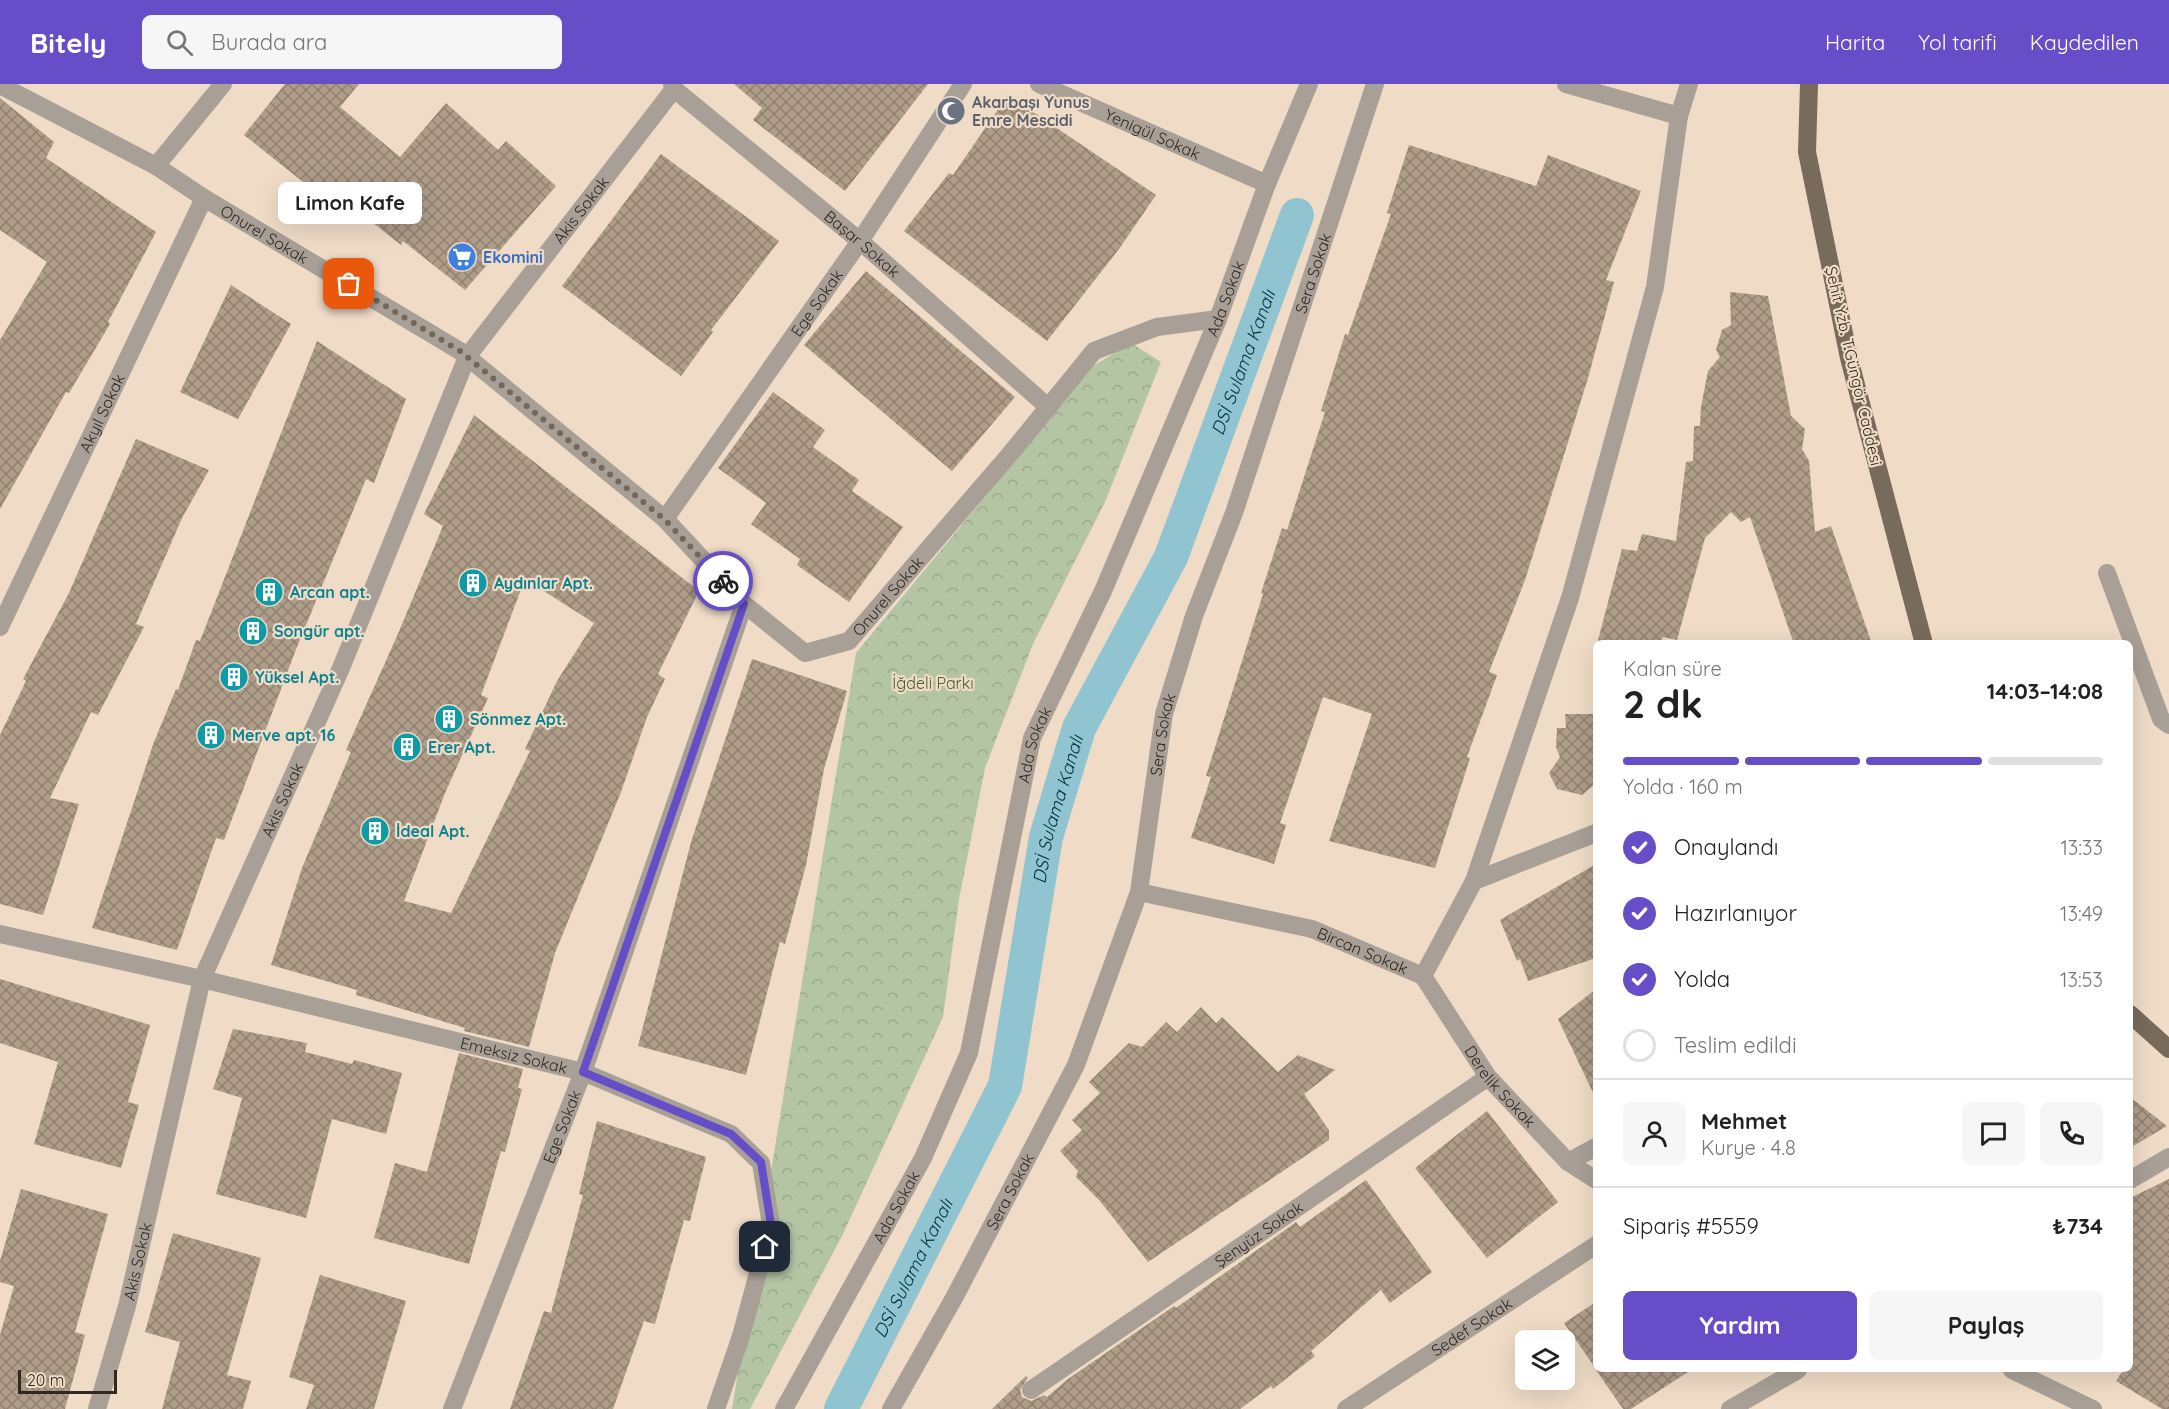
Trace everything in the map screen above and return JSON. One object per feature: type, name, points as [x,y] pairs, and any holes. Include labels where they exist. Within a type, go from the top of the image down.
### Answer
[{"type":"main road","name":"Şehit Yzb. T.Güngör Caddesi","points":[[1809,84],[1807,152],[1849,357],[1923,640]]},
{"type":"main road","points":[[2133,1017],[2169,1049]]},
{"type":"street","points":[[156,166],[223,84]]},
{"type":"street","name":"Ege Sokak","points":[[664,519],[860,241],[963,84]]},
{"type":"street","name":"Yenigül Sokak","points":[[1039,84],[1267,184]]},
{"type":"street","name":"Ada Sokak","points":[[784,1409],[923,1158],[969,1053],[1032,738],[1103,591],[1218,319],[1267,184],[1309,84]]},
{"type":"street","name":"Sera Sokak","points":[[891,1409],[1076,1065],[1139,892],[1164,714],[1194,616],[1234,513],[1375,84]]},
{"type":"street","points":[[1566,84],[1680,116]]},
{"type":"street","name":"Bircan Sokak","points":[[1139,892],[1312,929],[1423,976],[1474,881],[1570,598],[1655,287],[1680,116],[1689,84]]},
{"type":"street","name":"Onurel Sokak","points":[[0,85],[156,166],[204,198],[467,357],[664,519],[744,604],[805,653],[849,640],[1094,351],[1157,327],[1218,319]]},
{"type":"street","name":"Başar Sokak","points":[[673,87],[860,241],[1048,407]]},
{"type":"street","name":"Akis Sokak","points":[[97,1409],[127,1305],[202,979],[341,668],[467,357],[673,87]]},
{"type":"street","name":"Akyıl Sokak","points":[[0,627],[204,198]]},
{"type":"street","points":[[2107,573],[2132,640]]},
{"type":"street","name":"Ege Sokak","points":[[452,1409],[583,1072],[744,604]]},
{"type":"street","points":[[2133,643],[2161,718],[2169,725]]},
{"type":"street","points":[[1474,881],[1593,834]]},
{"type":"street","name":"Emeksiz Sokak","points":[[0,934],[202,979],[583,1072],[731,1134],[761,1162],[771,1225],[741,1336],[716,1409]]},
{"type":"street","name":"Derelik Sokak","points":[[1423,976],[1488,1077],[1568,1162],[1593,1178]]},
{"type":"street","name":"Şenyüz Sokak","points":[[1030,1390],[1488,1077]]},
{"type":"street","points":[[1568,1162],[1593,1150]]},
{"type":"street","points":[[2133,1178],[2169,1157]]},
{"type":"street","name":"Sedef Sokak","points":[[1346,1409],[1593,1247]]},
{"type":"street","points":[[1730,1409],[1795,1372]]},
{"type":"street","points":[[2016,1372],[2093,1409]]},
{"type":"green space","name":"İğdeli Parkı","points":[[1131,343],[1161,362],[1105,502],[1033,644],[985,768],[959,899],[943,1017],[842,1236],[750,1409],[732,1409],[856,653],[1093,366]]},
{"type":"building","points":[[285,84],[359,84],[340,107],[400,157],[446,103],[498,150],[506,141],[556,186],[465,290],[403,241],[401,245],[329,188],[322,197],[244,135]]},
{"type":"building","points":[[734,84],[928,84],[845,191],[753,120],[762,108]]},
{"type":"building","points":[[1008,95],[1156,195],[1119,249],[1047,341],[904,231],[949,173],[953,175]]},
{"type":"building","points":[[0,98],[54,142],[46,158],[156,232],[108,322],[110,324],[69,393],[66,392],[0,509],[0,340],[47,262],[0,230]]},
{"type":"building","points":[[1409,145],[1536,186],[1548,155],[1641,191],[1606,280],[1614,282],[1588,378],[1525,580],[1489,672],[1497,675],[1467,757],[1470,758],[1435,868],[1329,841],[1372,714],[1323,697],[1280,823],[1286,825],[1274,864],[1191,838],[1211,777],[1206,776],[1263,594],[1261,593],[1282,528],[1287,530],[1325,412],[1321,411],[1345,334],[1348,335],[1391,214],[1387,213]]},
{"type":"building","points":[[661,154],[779,241],[711,330],[713,332],[681,376],[562,286]]},
{"type":"building","points":[[866,271],[1015,397],[952,471],[804,345]]},
{"type":"building","points":[[231,285],[291,324],[238,419],[180,392]]},
{"type":"building","points":[[1730,292],[1768,296],[1791,416],[1805,429],[1802,449],[1809,461],[1815,532],[1831,526],[1871,640],[1793,640],[1750,517],[1741,522],[1731,512],[1705,538],[1677,640],[1663,637],[1662,640],[1598,640],[1622,549],[1637,551],[1642,534],[1676,541],[1686,462],[1693,461],[1694,426],[1700,426],[1708,371],[1720,357],[1716,350],[1722,330],[1731,325]]},
{"type":"building","points":[[317,341],[406,399],[374,483],[366,479],[295,652],[224,840],[216,838],[177,950],[92,928],[154,742],[176,689],[178,690],[196,640],[200,641]]},
{"type":"building","points":[[773,392],[825,430],[813,447],[859,480],[852,491],[903,527],[849,602],[797,565],[800,559],[751,524],[766,503],[718,468]]},
{"type":"building","points":[[474,415],[699,591],[658,674],[665,679],[647,717],[621,792],[555,953],[529,1047],[464,1031],[465,1028],[356,995],[357,990],[271,965],[302,868],[351,752],[346,750],[443,526],[424,514]],"holes":[[[525,579],[594,623],[557,681],[525,749],[530,751],[451,913],[404,901],[445,793],[488,698],[481,695]]]},
{"type":"building","points":[[136,439],[209,470],[182,518],[136,624],[144,627],[98,715],[91,712],[50,798],[79,804],[43,915],[0,904],[0,735],[26,681],[23,679],[69,593]]},
{"type":"building","points":[[752,659],[847,691],[824,769],[806,865],[785,944],[780,942],[746,1075],[638,1046],[691,842]]},
{"type":"building","points":[[1565,714],[1593,714],[1593,786],[1582,795],[1557,789],[1549,773],[1560,757],[1556,747],[1557,728],[1566,728]]},
{"type":"building","points":[[1593,866],[1593,959],[1528,981],[1520,959],[1517,961],[1500,920]]},
{"type":"building","points":[[0,979],[150,1025],[128,1102],[139,1105],[121,1168],[34,1144],[58,1062],[0,1043]]},
{"type":"building","points":[[1593,991],[1593,1093],[1558,1019]]},
{"type":"building","points":[[1201,1007],[1216,1023],[1222,1017],[1278,1072],[1298,1055],[1335,1070],[1304,1094],[1329,1130],[1329,1140],[1148,1262],[1100,1201],[1076,1177],[1078,1171],[1060,1151],[1082,1130],[1072,1120],[1100,1093],[1089,1082],[1129,1043],[1142,1047],[1166,1022],[1177,1032]]},
{"type":"building","points":[[233,1029],[307,1043],[305,1052],[352,1064],[354,1060],[402,1073],[386,1134],[332,1119],[306,1218],[216,1194],[242,1098],[213,1089]]},
{"type":"building","points":[[459,1053],[523,1069],[518,1088],[522,1089],[505,1152],[501,1151],[469,1264],[374,1238],[395,1163],[427,1172]]},
{"type":"building","points":[[2133,1099],[2167,1126],[2133,1146]]},
{"type":"building","points":[[1487,1111],[1558,1202],[1487,1258],[1415,1168]]},
{"type":"building","points":[[597,1121],[706,1157],[690,1221],[684,1220],[655,1324],[644,1321],[613,1409],[510,1409],[544,1311],[551,1313],[583,1195],[579,1194]]},
{"type":"building","points":[[2169,1179],[2169,1409],[2162,1409],[2116,1381],[2122,1372],[2133,1372],[2133,1197]]},
{"type":"building","points":[[1366,1180],[1432,1272],[1390,1303],[1381,1290],[1311,1351],[1315,1356],[1273,1389],[1271,1386],[1240,1409],[992,1409],[1026,1376],[1028,1378],[1020,1390],[1022,1397],[1031,1401],[1044,1395],[1047,1397],[1068,1379],[1174,1306],[1176,1308],[1296,1222],[1300,1227]]},
{"type":"building","points":[[21,1189],[108,1214],[75,1332],[85,1335],[65,1409],[0,1409],[0,1335],[14,1286],[0,1282],[0,1261]]},
{"type":"building","points":[[173,1233],[261,1258],[227,1375],[251,1381],[243,1409],[162,1409],[180,1342],[145,1332]]},
{"type":"building","points":[[320,1275],[406,1301],[374,1409],[306,1409],[314,1385],[289,1377]]},
{"type":"building","points":[[1593,1304],[1593,1365],[1575,1339],[1575,1330],[1569,1330],[1564,1323]]},
{"type":"building","points":[[1597,1372],[1688,1372],[1631,1409],[1623,1409]]},
{"type":"waterway","name":"DSİ Sulama Kanalı","points":[[841,1409],[1005,1086],[1046,837],[1079,728],[1171,557],[1297,215]]},
{"type":"way so far","points":[[349,284],[460,351],[664,519],[723,581]]},
{"type":"place","name":"Akarbaşı Yunus Emre Mescidi","points":[[951,111]]},
{"type":"place","name":"Ekomini","points":[[462,257]]},
{"type":"place","name":"Limon Kafe","points":[[349,284]]},
{"type":"place","name":"Aydınlar Apt.","points":[[473,583]]},
{"type":"place","name":"Arcan apt.","points":[[269,592]]},
{"type":"place","name":"Songür apt.","points":[[253,631]]},
{"type":"place","name":"Yüksel Apt.","points":[[234,677]]},
{"type":"place","name":"Sönmez Apt.","points":[[449,719]]},
{"type":"place","name":"Merve apt. 16","points":[[211,735]]},
{"type":"place","name":"Erer Apt.","points":[[407,747]]},
{"type":"place","name":"İdeal Apt.","points":[[375,831]]},
{"type":"route","points":[[723,581],[744,604],[583,1072],[731,1134],[761,1162],[771,1225],[765,1247]]}]
